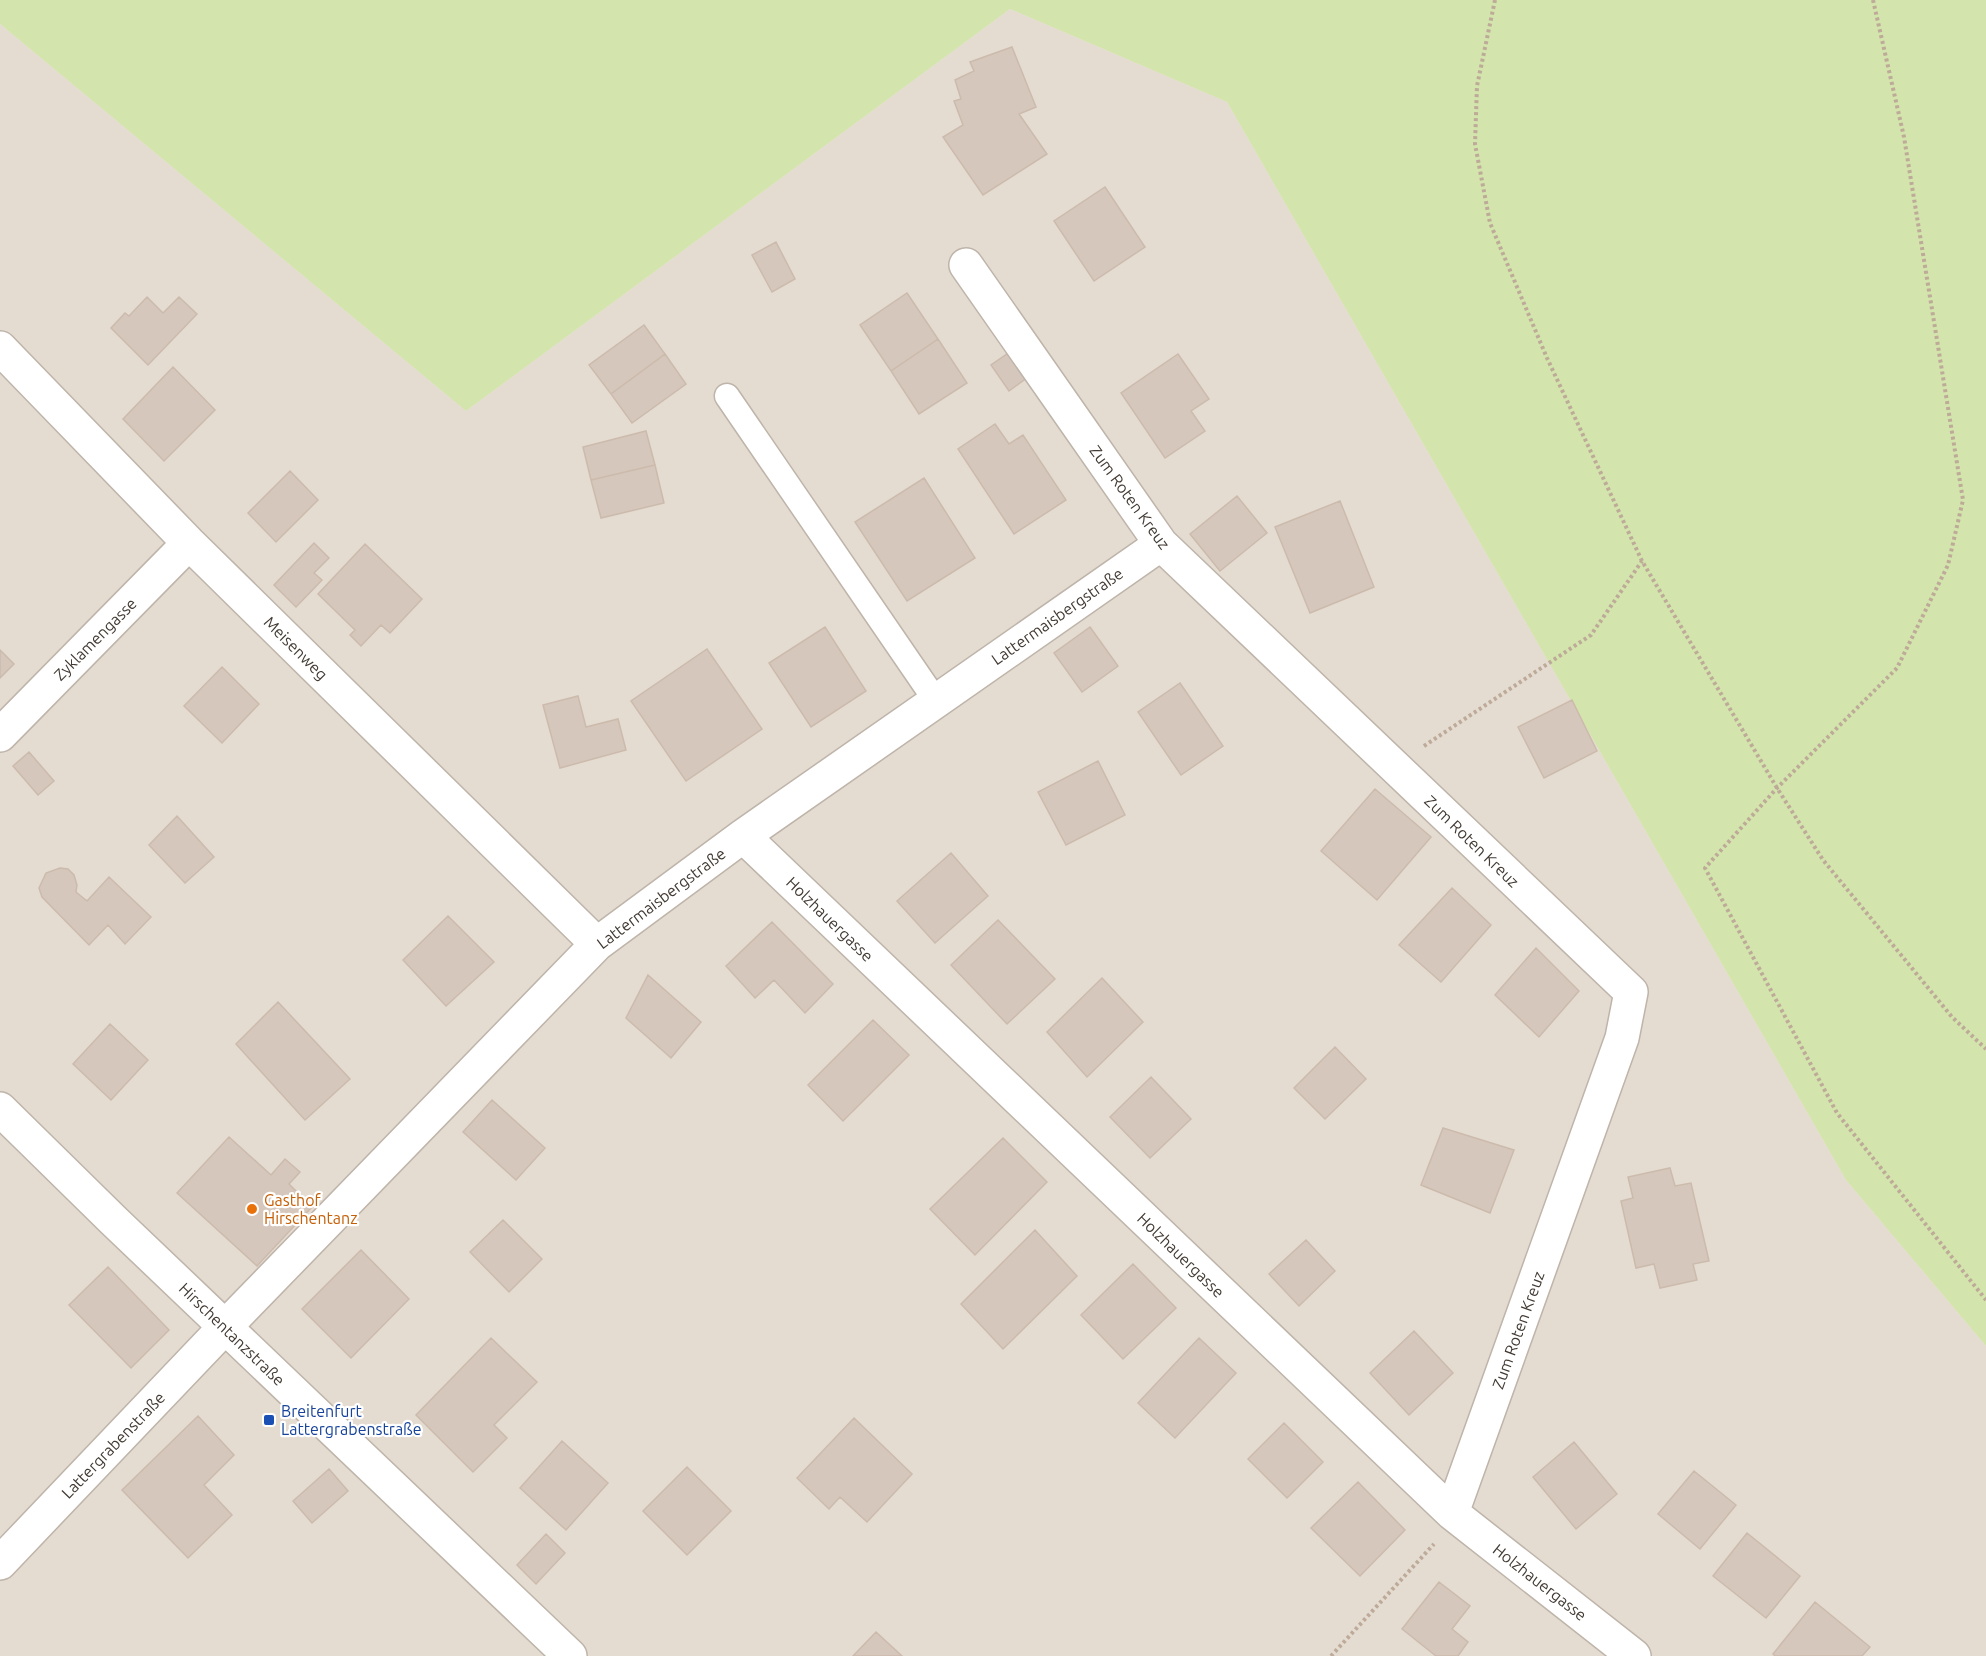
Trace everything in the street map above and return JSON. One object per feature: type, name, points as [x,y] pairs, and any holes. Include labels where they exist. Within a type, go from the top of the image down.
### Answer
[{"type":"street","name":"Zum Roten Kreuz","points":[[966,266],[1161,544],[1631,992],[1622,1038],[1452,1513]]},
{"type":"street","name":"Meisenweg","points":[[0,348],[189,543],[597,944]]},
{"type":"street","name":"Zyklamengasse","points":[[0,735],[189,543]]},
{"type":"street","name":"Lattermaisbergstraße","points":[[225,1327],[597,944],[743,836],[1161,544]]},
{"type":"street","name":"Holzhauergasse","points":[[743,836],[1452,1513],[1634,1656]]},
{"type":"street","name":"Hirschentanzstraße","points":[[0,1109],[113,1220],[570,1656]]},
{"type":"street","name":"Lattergrabenstraße","points":[[0,1563],[225,1327]]},
{"type":"lane","points":[[727,396],[936,701]]},
{"type":"path","points":[[1495,0],[1478,86],[1475,144],[1490,223],[1547,358],[1642,561],[1777,788],[1823,860],[1952,1017],[1986,1049]]},
{"type":"path","points":[[1873,0],[1904,137],[1963,500],[1948,565],[1898,668],[1777,788],[1705,868],[1837,1113],[1986,1299]]},
{"type":"path","points":[[1393,766],[1591,635],[1642,561]]},
{"type":"path","points":[[1331,1656],[1436,1542],[1452,1513]]},
{"type":"shaded area","points":[[1010,9],[1227,102],[1846,1180],[1986,1346],[1986,1656],[0,1656],[0,24],[466,411]]},
{"type":"green space","points":[[0,0],[1986,0],[1986,1346],[1846,1180],[1227,102],[1010,9],[466,411],[0,24]]},
{"type":"building","points":[[1012,47],[1036,107],[1019,114],[1047,154],[983,195],[943,137],[963,125],[954,101],[961,99],[955,80],[974,71],[970,62]]},
{"type":"building","points":[[1105,187],[1145,247],[1094,281],[1054,221]]},
{"type":"building","points":[[776,242],[795,279],[772,292],[752,255]]},
{"type":"building","points":[[907,293],[938,339],[891,371],[860,325]]},
{"type":"building","points":[[147,297],[163,313],[179,297],[197,314],[148,365],[111,328],[125,313],[129,316]]},
{"type":"building","points":[[644,325],[665,354],[611,394],[589,365]]},
{"type":"building","points":[[938,339],[967,383],[919,414],[891,371]]},
{"type":"building","points":[[1017,347],[1035,372],[1009,391],[991,365]]},
{"type":"building","points":[[665,354],[686,384],[632,423],[611,394]]},
{"type":"building","points":[[1178,354],[1209,399],[1191,411],[1205,431],[1165,458],[1121,393]]},
{"type":"building","points":[[173,367],[215,410],[164,461],[123,419]]},
{"type":"building","points":[[995,424],[1009,444],[1023,435],[1066,500],[1014,534],[958,449]]},
{"type":"building","points":[[646,431],[655,465],[591,480],[583,447]]},
{"type":"building","points":[[655,465],[664,503],[601,518],[591,480]]},
{"type":"building","points":[[290,471],[318,500],[276,542],[248,513]]},
{"type":"building","points":[[924,478],[975,558],[907,601],[855,522]]},
{"type":"building","points":[[1237,496],[1267,533],[1220,571],[1190,534]]},
{"type":"building","points":[[1340,501],[1374,587],[1310,613],[1275,527]]},
{"type":"building","points":[[314,543],[329,558],[314,573],[322,580],[296,607],[274,585]]},
{"type":"building","points":[[365,544],[422,599],[390,633],[381,625],[361,646],[350,635],[355,630],[318,594]]},
{"type":"building","points":[[825,627],[866,691],[811,727],[769,663]]},
{"type":"building","points":[[1090,627],[1118,666],[1082,692],[1054,653]]},
{"type":"building","points":[[707,649],[762,729],[686,781],[631,701]]},
{"type":"building","points":[[0,650],[14,664],[0,678]]},
{"type":"building","points":[[222,667],[259,704],[222,743],[184,706]]},
{"type":"building","points":[[1180,683],[1223,746],[1181,775],[1138,712]]},
{"type":"building","points":[[578,696],[586,727],[618,719],[626,750],[560,768],[543,705]]},
{"type":"building","points":[[1572,700],[1597,751],[1544,778],[1518,727]]},
{"type":"building","points":[[29,752],[54,781],[38,795],[13,766]]},
{"type":"building","points":[[1098,761],[1125,815],[1066,845],[1038,792]]},
{"type":"building","points":[[1375,789],[1431,837],[1377,900],[1321,851]]},
{"type":"building","points":[[177,816],[214,857],[185,883],[149,845]]},
{"type":"building","points":[[951,853],[988,896],[935,943],[897,901]]},
{"type":"building","points":[[60,868],[68,869],[74,875],[77,885],[76,892],[87,901],[109,877],[151,917],[125,944],[108,925],[89,945],[42,897],[39,888],[46,873]]},
{"type":"building","points":[[1452,888],[1491,925],[1441,982],[1399,945]]},
{"type":"building","points":[[448,916],[494,962],[446,1006],[403,960]]},
{"type":"building","points":[[998,920],[1055,979],[1007,1024],[951,965]]},
{"type":"building","points":[[772,922],[833,984],[805,1013],[774,980],[755,998],[726,966]]},
{"type":"building","points":[[1536,948],[1579,991],[1539,1037],[1495,995]]},
{"type":"building","points":[[648,975],[701,1022],[671,1058],[626,1018]]},
{"type":"building","points":[[1102,978],[1143,1022],[1087,1077],[1047,1032]]},
{"type":"building","points":[[278,1002],[350,1079],[305,1120],[236,1044]]},
{"type":"building","points":[[873,1020],[909,1055],[843,1121],[808,1085]]},
{"type":"building","points":[[110,1024],[148,1060],[111,1100],[73,1064]]},
{"type":"building","points":[[1335,1047],[1366,1079],[1325,1119],[1294,1088]]},
{"type":"building","points":[[1151,1077],[1191,1119],[1150,1158],[1110,1117]]},
{"type":"building","points":[[492,1100],[545,1148],[516,1180],[463,1132]]},
{"type":"building","points":[[1443,1128],[1514,1150],[1490,1213],[1421,1185]]},
{"type":"building","points":[[229,1137],[271,1175],[285,1159],[300,1172],[289,1184],[312,1207],[257,1266],[177,1193]]},
{"type":"building","points":[[1003,1138],[1047,1182],[975,1255],[930,1209]]},
{"type":"building","points":[[1670,1168],[1675,1186],[1691,1183],[1709,1261],[1693,1264],[1697,1280],[1660,1288],[1654,1264],[1636,1268],[1621,1201],[1633,1198],[1628,1177]]},
{"type":"building","points":[[503,1220],[542,1259],[509,1292],[470,1252]]},
{"type":"building","points":[[1035,1230],[1077,1276],[1003,1349],[961,1304]]},
{"type":"building","points":[[1306,1240],[1335,1271],[1299,1306],[1269,1274]]},
{"type":"building","points":[[361,1250],[409,1299],[351,1358],[302,1309]]},
{"type":"building","points":[[1133,1264],[1176,1308],[1123,1359],[1081,1315]]},
{"type":"building","points":[[108,1267],[169,1330],[131,1368],[69,1305]]},
{"type":"building","points":[[1414,1331],[1453,1373],[1409,1415],[1370,1373]]},
{"type":"building","points":[[491,1338],[537,1382],[494,1425],[507,1438],[473,1472],[416,1415]]},
{"type":"building","points":[[1199,1338],[1236,1373],[1175,1438],[1138,1403]]},
{"type":"building","points":[[198,1416],[234,1455],[204,1485],[232,1515],[188,1558],[122,1490]]},
{"type":"building","points":[[854,1418],[912,1474],[867,1522],[840,1497],[829,1509],[797,1478]]},
{"type":"building","points":[[1284,1423],[1323,1462],[1287,1498],[1248,1459]]},
{"type":"building","points":[[562,1441],[608,1483],[566,1530],[520,1488]]},
{"type":"building","points":[[1574,1442],[1617,1494],[1576,1529],[1533,1477]]},
{"type":"building","points":[[687,1467],[731,1511],[687,1555],[643,1511]]},
{"type":"building","points":[[329,1469],[348,1491],[312,1523],[293,1501]]},
{"type":"building","points":[[1694,1471],[1736,1505],[1700,1549],[1658,1514]]},
{"type":"building","points":[[1358,1482],[1405,1530],[1360,1576],[1311,1528]]},
{"type":"building","points":[[1747,1533],[1800,1576],[1766,1618],[1713,1576]]},
{"type":"building","points":[[546,1534],[565,1553],[536,1584],[517,1565]]},
{"type":"building","points":[[1439,1582],[1470,1606],[1452,1629],[1468,1642],[1458,1656],[1436,1656],[1402,1629]]},
{"type":"building","points":[[1815,1602],[1870,1647],[1862,1656],[1775,1656],[1773,1654]]},
{"type":"building","points":[[876,1632],[902,1656],[853,1656]]},
{"type":"place","name":"Gasthof Hirschentanz","points":[[252,1209]]},
{"type":"place","name":"Breitenfurt Lattergrabenstraße","points":[[269,1420]]}]
